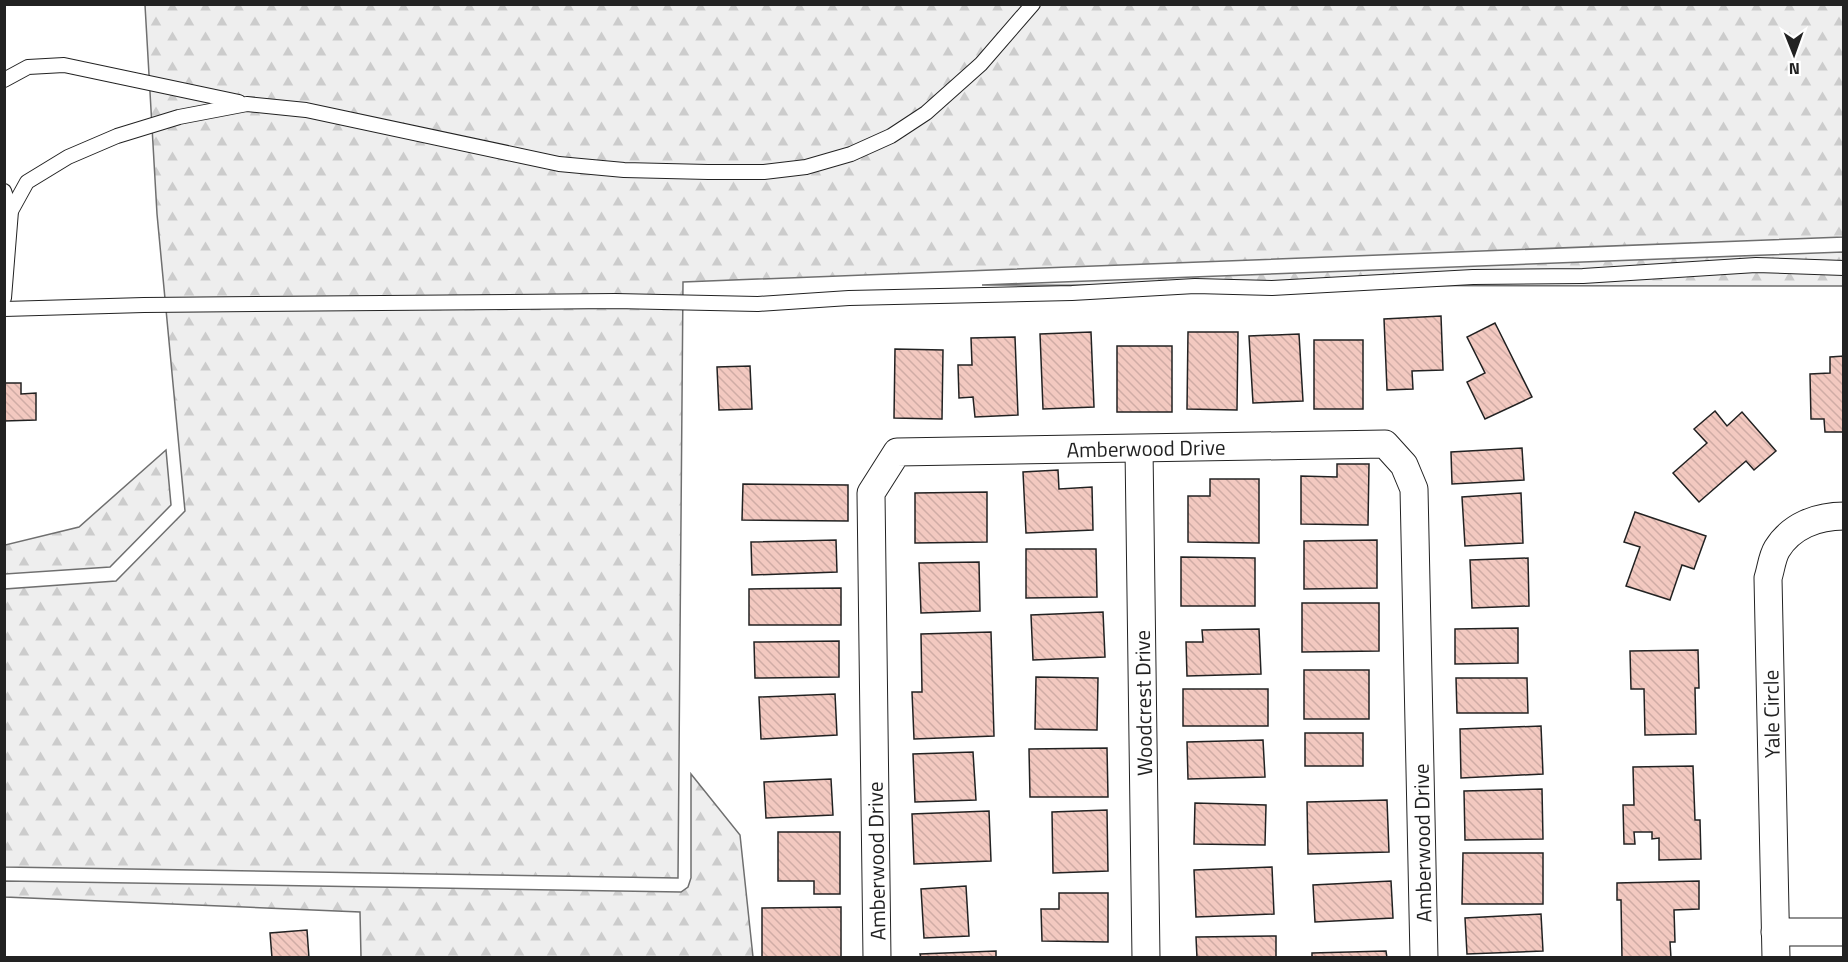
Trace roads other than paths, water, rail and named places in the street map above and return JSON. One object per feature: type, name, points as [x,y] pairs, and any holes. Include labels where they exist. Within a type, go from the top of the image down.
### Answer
[{"type":"street","name":"Amberwood Drive","points":[[877,957],[871,493],[897,452],[1385,444],[1404,465],[1414,489],[1424,957]]},
{"type":"street","name":"Woodcrest Drive","points":[[1139,449],[1146,957]]},
{"type":"street","name":"Yale Circle","points":[[1776,945],[1768,578],[1776,550],[1793,530],[1815,520],[1844,516]]},
{"type":"street","points":[[1776,945],[1844,932]]},
{"type":"lane","points":[[4,80],[28,67],[64,65],[247,104],[306,110],[559,164],[624,170],[764,172],[806,167],[851,154],[891,136],[926,113],[981,64],[1033,4]]},
{"type":"lane","points":[[11,211],[27,182],[68,157],[117,136],[179,117],[247,104]]},
{"type":"lane","points":[[4,191],[11,211],[4,298]]},
{"type":"lane","points":[[4,309],[165,305],[615,301],[758,304],[849,298],[1072,293],[1195,286],[1272,288],[1473,277],[1582,276],[1756,265],[1844,268]]}]
